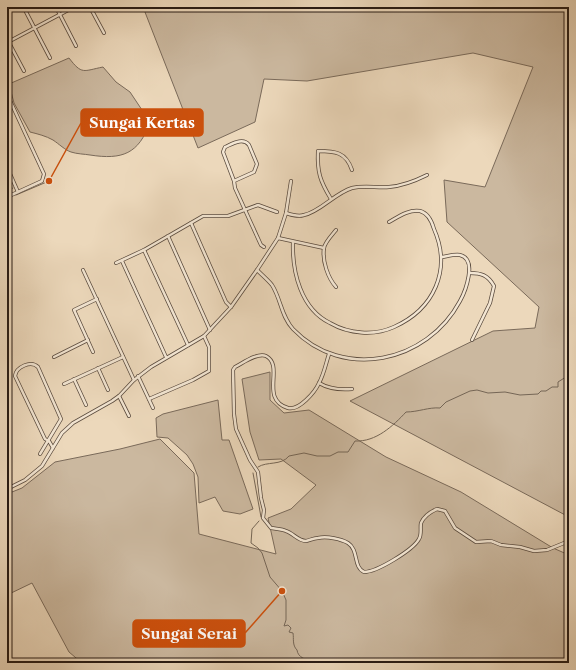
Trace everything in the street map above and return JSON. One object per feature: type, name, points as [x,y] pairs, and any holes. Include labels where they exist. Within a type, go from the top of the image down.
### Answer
[{"type":"street","points":[[56,7],[76,46]]},
{"type":"street","points":[[24,70],[7,42],[74,7]]},
{"type":"street","points":[[90,7],[104,33]]},
{"type":"street","points":[[24,8],[50,58]]},
{"type":"street","points":[[7,73],[7,79]]},
{"type":"street","points":[[7,94],[44,174],[42,181],[7,197]]},
{"type":"street","points":[[234,180],[254,172],[257,164],[248,144],[243,140],[225,147],[223,152],[234,180],[235,188],[260,245],[264,247]]},
{"type":"street","points":[[331,199],[319,178],[318,151],[335,152],[342,155],[352,170]]},
{"type":"street","points":[[7,168],[18,192]]},
{"type":"street","points":[[286,213],[296,216],[311,213],[331,199],[353,188],[398,186],[427,176]]},
{"type":"street","points":[[7,488],[25,480],[42,466],[62,433],[72,423],[119,396],[138,376],[166,357],[204,336],[210,330],[231,307],[278,238],[286,213],[291,181]]},
{"type":"street","points":[[116,263],[144,250],[203,216],[228,216],[258,205],[277,212]]},
{"type":"street","points":[[293,242],[295,270],[308,304],[322,319],[352,332],[368,332],[389,329],[406,321],[425,304],[433,292],[440,276],[442,257],[436,233],[427,215],[421,211],[409,211],[389,222]]},
{"type":"street","points":[[190,224],[226,302],[231,307]]},
{"type":"street","points":[[336,230],[330,236],[324,248],[327,270],[331,282],[336,287]]},
{"type":"street","points":[[168,236],[210,330]]},
{"type":"street","points":[[278,238],[324,248]]},
{"type":"street","points":[[144,250],[188,345]]},
{"type":"street","points":[[257,270],[272,285],[283,314],[291,327],[308,342],[329,354],[352,359],[376,359],[403,352],[418,345],[433,335],[447,322],[461,300],[470,273],[468,262],[462,256],[442,257]]},
{"type":"street","points":[[122,261],[166,357]]},
{"type":"street","points":[[83,270],[134,380]]},
{"type":"street","points":[[470,273],[484,275],[489,278],[494,286],[490,303],[472,340]]},
{"type":"street","points":[[93,352],[74,310],[97,299]]},
{"type":"street","points":[[149,399],[193,380],[209,371],[209,347],[204,336]]},
{"type":"street","points":[[54,357],[88,340]]},
{"type":"street","points":[[329,354],[319,383],[300,405],[295,408],[288,408],[276,399],[273,393],[274,369],[272,362],[268,357],[262,355],[258,356],[235,367],[233,370],[234,414],[236,429],[250,460],[258,472],[264,510],[263,518],[271,528],[286,530],[299,539],[305,541],[320,537],[337,539],[347,543],[352,546],[355,552],[358,568],[364,572],[373,570],[392,561],[416,544],[419,538],[421,524],[425,516],[437,509],[445,511],[455,528],[476,542],[491,541],[501,545],[520,547],[534,551],[547,550],[569,541]]},
{"type":"street","points":[[64,384],[123,357]]},
{"type":"street","points":[[40,454],[49,441],[61,419],[38,367],[31,363],[18,370],[15,376],[45,439],[49,441],[53,448]]},
{"type":"street","points":[[98,368],[108,390]]},
{"type":"street","points":[[138,376],[153,408]]},
{"type":"street","points":[[74,379],[86,404]]},
{"type":"street","points":[[319,383],[326,387],[340,390],[352,389]]},
{"type":"street","points":[[119,396],[129,416]]},
{"type":"shaded area","points":[[143,7],[569,7],[569,517],[350,401],[493,331],[535,328],[539,307],[447,222],[444,180],[485,187],[533,67],[473,53],[307,81],[264,79],[255,122],[198,148]]},
{"type":"shaded area","points":[[69,58],[77,67],[83,70],[103,67],[116,82],[130,92],[150,122],[146,133],[135,148],[120,155],[111,156],[78,154],[69,151],[48,137],[30,132],[14,103],[9,84]]},
{"type":"shaded area","points":[[270,372],[270,400],[284,413],[309,410],[386,457],[461,492],[553,548],[569,555],[569,663],[82,663],[69,652],[32,583],[7,595],[7,494],[22,488],[55,462],[120,449],[160,439],[194,473],[199,534],[276,554],[268,518],[291,509],[316,485],[281,459],[259,460],[250,432],[242,379]]},
{"type":"shaded area","points":[[218,400],[222,440],[229,440],[253,509],[240,514],[223,511],[215,497],[199,503],[198,477],[193,464],[187,455],[168,438],[157,437],[156,418],[163,414]]},
{"type":"waterway","points":[[16,195],[49,181]]},
{"type":"waterway","points":[[7,191],[13,188]]},
{"type":"waterway","points":[[258,467],[282,461],[289,456],[304,453],[317,456],[330,456],[338,452],[348,452],[355,441],[363,441],[377,436],[390,428],[406,412],[440,408],[446,402],[470,391],[477,390],[488,393],[505,392],[520,395],[538,394],[541,391],[546,391],[552,387],[558,387],[558,382],[569,375]]},
{"type":"waterway","points":[[253,473],[261,517]]},
{"type":"waterway","points":[[259,521],[252,529],[251,543],[262,553],[270,577],[282,591],[286,600],[286,620],[284,626],[288,625],[291,628],[289,632],[293,633],[295,648],[299,655],[313,663]]},
{"type":"waterway","points":[[158,660],[164,663]]},
{"type":"place","name":"Sungai Kertas","points":[[49,181]]},
{"type":"place","name":"Sungai Serai","points":[[282,591]]}]
